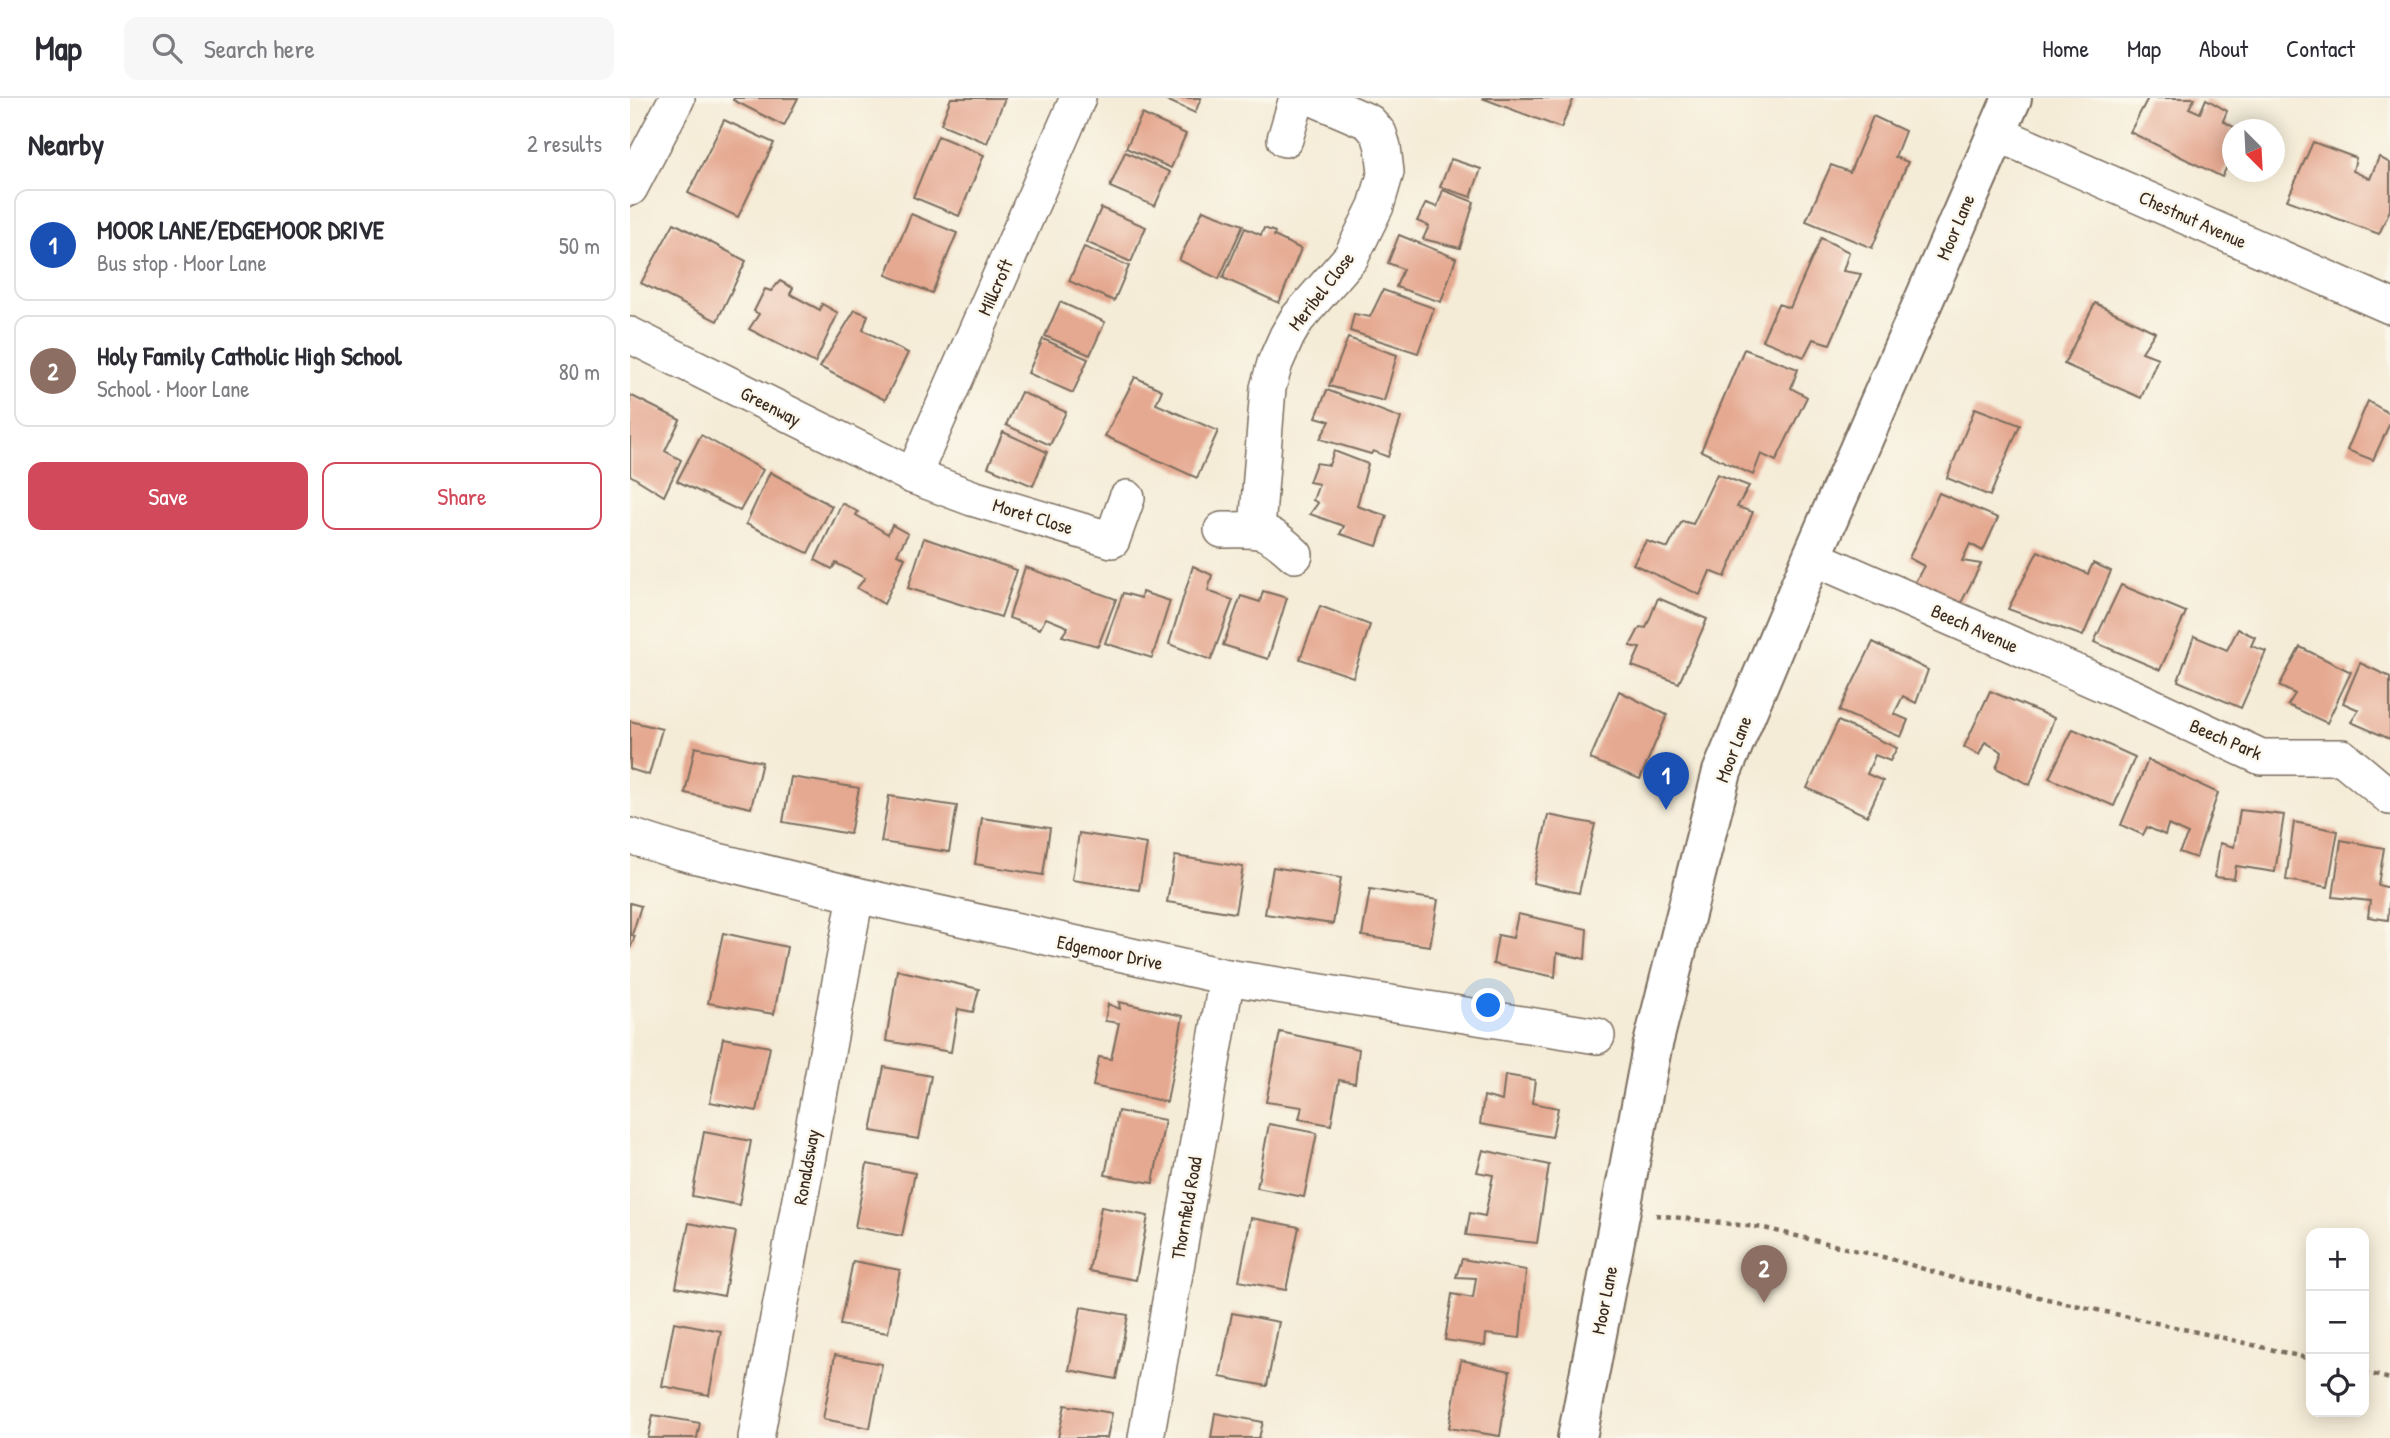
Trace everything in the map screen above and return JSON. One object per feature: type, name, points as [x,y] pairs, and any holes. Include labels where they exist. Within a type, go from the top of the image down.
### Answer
[{"type":"highway","name":"Moor Lane","points":[[1577,1438],[1652,1048],[1722,772],[1812,557],[2012,98]]},
{"type":"street","points":[[630,188],[677,98]]},
{"type":"street","name":"Millcroft","points":[[913,476],[1078,98]]},
{"type":"street","points":[[1285,139],[1297,98]]},
{"type":"street","name":"Meribel Close","points":[[1257,529],[1268,388],[1275,363],[1297,319],[1351,257],[1376,206],[1386,172],[1381,141],[1369,122],[1313,98]]},
{"type":"street","name":"Chestnut Avenue","points":[[1996,133],[2390,306]]},
{"type":"street","name":"Greenway","points":[[630,335],[913,476]]},
{"type":"street","name":"Moret Close","points":[[913,476],[972,498],[1112,540],[1128,498]]},
{"type":"street","points":[[1222,530],[1257,529],[1278,539],[1295,555]]},
{"type":"street","name":"Beech Avenue","points":[[1812,557],[2137,699]]},
{"type":"street","name":"Beech Park","points":[[2137,699],[2260,757],[2342,757],[2390,797]]},
{"type":"street","name":"Edgemoor Drive","points":[[630,836],[677,851],[856,895],[1227,977],[1597,1036]]},
{"type":"street","name":"Ronaldsway","points":[[756,1438],[856,895]]},
{"type":"street","name":"Thornfield Road","points":[[1146,1438],[1227,977]]},
{"type":"path","points":[[1620,1210],[1765,1228],[1891,1259],[1957,1279],[2306,1358]]},
{"type":"path","points":[[2369,1373],[2390,1379]]},
{"type":"building","points":[[798,98],[784,126],[733,100]]},
{"type":"building","points":[[951,98],[1005,98],[987,143],[941,124]]},
{"type":"building","points":[[1162,98],[1201,98],[1195,113]]},
{"type":"building","points":[[1482,98],[1574,98],[1561,128]]},
{"type":"building","points":[[2148,98],[2195,98],[2189,108],[2200,113],[2206,99],[2227,111],[2222,119],[2222,177],[2130,132]]},
{"type":"building","points":[[1142,114],[1186,134],[1171,168],[1126,148]]},
{"type":"building","points":[[1873,116],[1905,131],[1895,157],[1908,162],[1872,248],[1806,221],[1831,165],[1850,172]]},
{"type":"building","points":[[724,120],[774,143],[738,217],[688,193]]},
{"type":"building","points":[[938,136],[984,155],[959,216],[913,197]]},
{"type":"building","points":[[2313,142],[2356,158],[2353,171],[2370,179],[2379,157],[2390,163],[2390,210],[2379,234],[2287,200]]},
{"type":"building","points":[[1125,152],[1170,172],[1155,206],[1110,187]]},
{"type":"building","points":[[1451,159],[1481,169],[1471,197],[1440,187]]},
{"type":"building","points":[[1443,190],[1474,202],[1460,248],[1423,239],[1429,226],[1417,221],[1426,203],[1437,207]]},
{"type":"building","points":[[1101,208],[1146,227],[1131,262],[1086,242]]},
{"type":"building","points":[[1203,210],[1243,225],[1219,279],[1179,260]]},
{"type":"building","points":[[911,214],[957,233],[932,293],[886,275]]},
{"type":"building","points":[[674,223],[746,261],[717,321],[641,283]]},
{"type":"building","points":[[1245,228],[1261,235],[1264,228],[1275,232],[1274,236],[1301,249],[1279,303],[1223,278]]},
{"type":"building","points":[[1399,235],[1456,258],[1441,302],[1396,287],[1403,269],[1388,263]]},
{"type":"building","points":[[1821,238],[1849,252],[1843,271],[1861,274],[1830,344],[1813,339],[1804,357],[1762,340],[1778,304],[1790,308]]},
{"type":"building","points":[[1084,247],[1129,266],[1114,301],[1069,281]]},
{"type":"building","points":[[780,281],[793,288],[790,294],[820,310],[822,304],[838,313],[815,363],[749,329],[759,314],[754,311],[765,289],[771,291]]},
{"type":"building","points":[[1383,290],[1434,308],[1418,353],[1350,331],[1354,314],[1370,317]]},
{"type":"building","points":[[1060,302],[1105,322],[1090,355],[1045,336]]},
{"type":"building","points":[[2095,303],[2155,332],[2142,352],[2158,358],[2141,398],[2064,364]]},
{"type":"building","points":[[855,310],[868,315],[863,330],[908,353],[885,400],[820,367]]},
{"type":"building","points":[[1348,338],[1397,355],[1384,401],[1329,386]]},
{"type":"building","points":[[1043,339],[1088,359],[1073,393],[1028,373]]},
{"type":"building","points":[[1744,349],[1798,369],[1791,388],[1807,397],[1776,461],[1761,454],[1753,475],[1701,451]]},
{"type":"building","points":[[1135,377],[1162,390],[1156,404],[1218,431],[1197,478],[1105,436]]},
{"type":"building","points":[[1327,390],[1401,418],[1388,457],[1320,439],[1330,421],[1316,417]]},
{"type":"building","points":[[1021,392],[1066,412],[1050,445],[1006,425]]},
{"type":"building","points":[[630,395],[680,420],[665,451],[681,460],[664,496],[630,475]]},
{"type":"building","points":[[2368,401],[2390,414],[2390,423],[2373,460],[2347,450]]},
{"type":"building","points":[[1975,408],[2020,425],[1990,496],[1947,478]]},
{"type":"building","points":[[1003,432],[1047,452],[1033,486],[988,467]]},
{"type":"building","points":[[701,435],[763,470],[740,511],[677,481]]},
{"type":"building","points":[[1334,451],[1368,464],[1357,506],[1387,516],[1377,546],[1340,534],[1344,526],[1310,514],[1318,503],[1313,500],[1319,484],[1309,482],[1316,463],[1329,465]]},
{"type":"building","points":[[770,472],[832,506],[808,553],[746,524]]},
{"type":"building","points":[[1717,474],[1749,486],[1737,507],[1753,512],[1725,577],[1710,571],[1700,595],[1633,564],[1646,541],[1668,548],[1682,521],[1693,524]]},
{"type":"building","points":[[1939,493],[1998,518],[1983,551],[1970,544],[1962,561],[1981,564],[1961,603],[1914,584],[1924,566],[1909,558]]},
{"type":"building","points":[[842,503],[858,512],[856,515],[888,534],[892,525],[908,534],[897,554],[905,558],[884,604],[857,588],[865,578],[836,563],[832,569],[815,560]]},
{"type":"building","points":[[924,538],[1017,570],[1001,617],[908,588]]},
{"type":"building","points":[[2038,551],[2088,574],[2093,563],[2111,571],[2083,636],[2008,609]]},
{"type":"building","points":[[1193,566],[1212,575],[1208,591],[1233,600],[1211,660],[1169,644]]},
{"type":"building","points":[[1025,567],[1116,599],[1098,646],[1062,636],[1068,627],[1046,618],[1040,629],[1009,618]]},
{"type":"building","points":[[2121,585],[2186,612],[2160,670],[2094,642]]},
{"type":"building","points":[[1263,591],[1287,598],[1268,659],[1223,645],[1241,596],[1260,602]]},
{"type":"building","points":[[1142,592],[1170,601],[1152,658],[1105,643],[1123,593],[1141,598]]},
{"type":"building","points":[[1658,598],[1707,619],[1679,683],[1632,666],[1640,648],[1630,646],[1640,627],[1646,628]]},
{"type":"building","points":[[1320,606],[1370,625],[1353,677],[1300,659]]},
{"type":"building","points":[[2238,629],[2255,637],[2251,646],[2266,651],[2241,708],[2178,681],[2194,636],[2227,650]]},
{"type":"building","points":[[1873,642],[1928,670],[1916,703],[1903,696],[1894,714],[1908,720],[1901,737],[1839,711]]},
{"type":"building","points":[[2300,647],[2351,672],[2327,723],[2288,705],[2295,694],[2279,686]]},
{"type":"building","points":[[2360,663],[2390,677],[2390,739],[2351,722],[2359,710],[2343,703]]},
{"type":"building","points":[[1619,691],[1667,715],[1640,779],[1590,759]]},
{"type":"building","points":[[1990,691],[2054,718],[2030,785],[1996,768],[2002,752],[1985,742],[1979,755],[1964,747]]},
{"type":"building","points":[[630,721],[662,729],[649,775],[630,769]]},
{"type":"building","points":[[1838,721],[1897,748],[1890,761],[1875,755],[1867,774],[1883,781],[1867,816],[1807,788]]},
{"type":"building","points":[[2073,729],[2135,757],[2114,806],[2049,778]]},
{"type":"building","points":[[695,747],[762,762],[751,808],[685,793]]},
{"type":"building","points":[[2148,760],[2218,793],[2196,858],[2179,852],[2188,834],[2168,825],[2165,835],[2147,827],[2143,835],[2121,825]]},
{"type":"building","points":[[791,777],[859,788],[850,834],[783,822]]},
{"type":"building","points":[[889,796],[957,806],[949,852],[881,842]]},
{"type":"building","points":[[2240,810],[2284,815],[2275,872],[2236,866],[2234,879],[2215,877],[2220,843],[2234,847]]},
{"type":"building","points":[[1548,815],[1595,824],[1579,893],[1533,883]]},
{"type":"building","points":[[982,818],[1050,828],[1043,875],[975,864]]},
{"type":"building","points":[[2294,822],[2338,831],[2328,887],[2286,880]]},
{"type":"building","points":[[1079,833],[1147,844],[1139,890],[1072,880]]},
{"type":"building","points":[[2341,840],[2384,848],[2378,885],[2390,888],[2388,920],[2368,917],[2370,901],[2333,897]]},
{"type":"building","points":[[1175,856],[1243,867],[1235,913],[1167,902]]},
{"type":"building","points":[[1273,867],[1341,878],[1333,924],[1265,914]]},
{"type":"building","points":[[1370,889],[1438,900],[1430,946],[1362,936]]},
{"type":"building","points":[[630,903],[641,906],[630,949]]},
{"type":"building","points":[[1518,914],[1587,929],[1585,959],[1557,953],[1555,977],[1493,964],[1498,935],[1513,938]]},
{"type":"building","points":[[723,933],[787,947],[774,1014],[708,1003]]},
{"type":"building","points":[[897,970],[979,989],[973,1012],[958,1009],[951,1052],[886,1041]]},
{"type":"building","points":[[1119,1002],[1183,1016],[1167,1102],[1093,1086],[1099,1057],[1111,1059],[1119,1023],[1105,1021],[1108,1004],[1120,1009]]},
{"type":"building","points":[[1280,1032],[1359,1049],[1355,1083],[1339,1080],[1331,1125],[1299,1119],[1302,1107],[1266,1102]]},
{"type":"building","points":[[723,1038],[770,1047],[757,1111],[710,1102]]},
{"type":"building","points":[[884,1067],[931,1076],[919,1139],[871,1131]]},
{"type":"building","points":[[1505,1075],[1535,1080],[1532,1103],[1558,1108],[1552,1137],[1480,1124],[1484,1096],[1502,1101]]},
{"type":"building","points":[[1118,1111],[1165,1120],[1153,1183],[1105,1175]]},
{"type":"building","points":[[1269,1124],[1317,1133],[1304,1197],[1257,1188]]},
{"type":"building","points":[[704,1132],[751,1141],[739,1205],[692,1196]]},
{"type":"building","points":[[1483,1150],[1549,1165],[1537,1243],[1466,1235],[1470,1213],[1485,1216],[1493,1175],[1477,1172]]},
{"type":"building","points":[[867,1164],[915,1173],[902,1236],[855,1227]]},
{"type":"building","points":[[1101,1207],[1148,1216],[1136,1280],[1089,1271]]},
{"type":"building","points":[[1251,1218],[1299,1227],[1286,1290],[1239,1281]]},
{"type":"building","points":[[689,1223],[736,1232],[724,1296],[676,1287]]},
{"type":"building","points":[[1462,1259],[1526,1270],[1520,1338],[1486,1334],[1485,1346],[1445,1340],[1452,1294],[1473,1298],[1476,1278],[1456,1277]]},
{"type":"building","points":[[853,1261],[900,1270],[888,1333],[840,1325]]},
{"type":"building","points":[[1081,1307],[1128,1315],[1116,1379],[1069,1370]]},
{"type":"building","points":[[1232,1313],[1279,1322],[1267,1386],[1220,1377]]},
{"type":"building","points":[[674,1322],[721,1331],[709,1395],[662,1386]]},
{"type":"building","points":[[835,1355],[882,1364],[870,1428],[823,1419]]},
{"type":"building","points":[[1461,1360],[1510,1371],[1500,1436],[1449,1428]]},
{"type":"building","points":[[1065,1405],[1112,1413],[1107,1438],[1058,1438]]},
{"type":"building","points":[[1215,1413],[1263,1422],[1259,1438],[1211,1438]]},
{"type":"building","points":[[653,1415],[700,1423],[697,1438],[648,1438]]},
{"type":"place","name":"MOOR LANE/EDGEMOOR DRIVE","points":[[1666,810]]},
{"type":"place","name":"Holy Family Catholic High School","points":[[1764,1303]]}]
